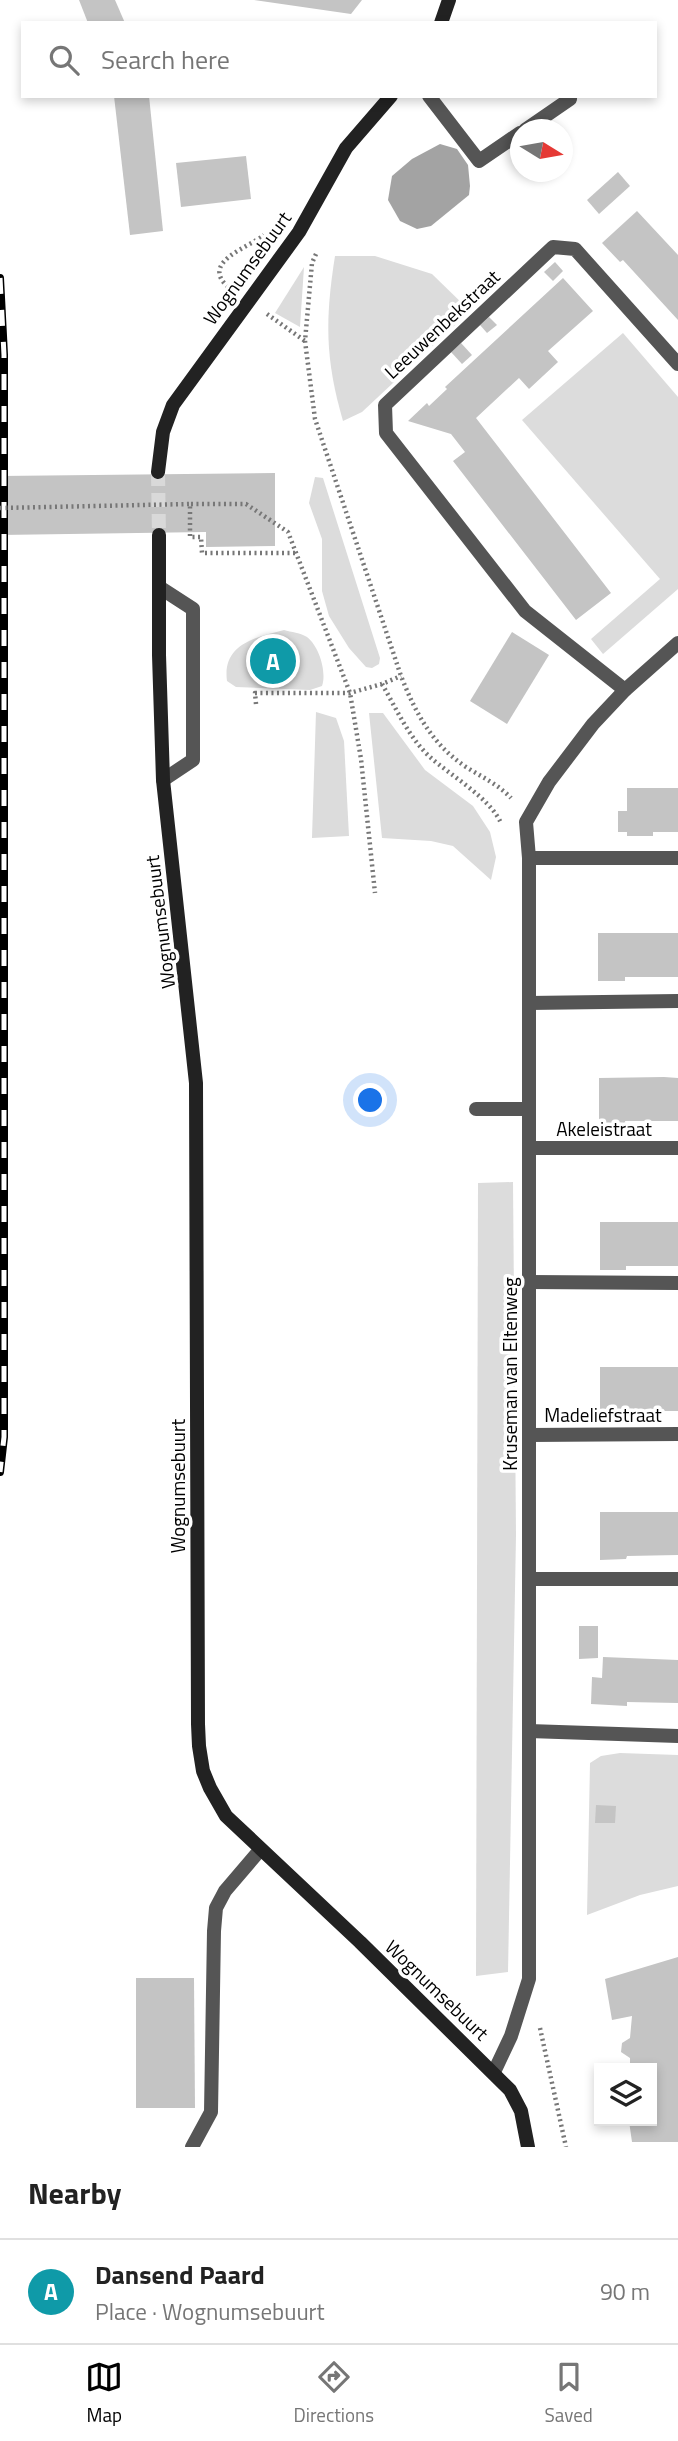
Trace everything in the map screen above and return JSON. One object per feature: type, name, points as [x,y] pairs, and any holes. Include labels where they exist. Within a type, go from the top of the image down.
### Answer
[{"type":"street","points":[[442,21],[449,0]]},
{"type":"street","name":"Wognumsebuurt","points":[[158,472],[163,432],[173,405],[299,232],[346,148],[389,98]]},
{"type":"street","points":[[431,98],[479,161],[510,140]]},
{"type":"street","points":[[541,119],[570,99]]},
{"type":"street","name":"Leeuwenbekstraat","points":[[625,690],[525,611],[386,433],[384,405],[553,247],[576,249],[678,364]]},
{"type":"street","name":"Wognumsebuurt","points":[[159,535],[163,780],[196,1083],[199,1746],[203,1770],[226,1816],[494,2072]]},
{"type":"street","points":[[159,587],[193,610],[193,760],[163,780]]},
{"type":"street","points":[[526,822],[567,757],[625,690],[678,643]]},
{"type":"street","name":"Kruseman van Eltenweg","points":[[494,2072],[511,2036],[529,1979],[529,858],[526,822]]},
{"type":"street","points":[[529,858],[678,858]]},
{"type":"street","points":[[529,1003],[678,1001]]},
{"type":"street","points":[[477,1109],[529,1109]]},
{"type":"street","name":"Akeleistraat","points":[[529,1148],[678,1148]]},
{"type":"street","points":[[529,1282],[678,1283]]},
{"type":"street","name":"Madeliefstraat","points":[[529,1435],[678,1434]]},
{"type":"street","points":[[529,1579],[678,1579]]},
{"type":"street","points":[[529,1731],[678,1736]]},
{"type":"street","points":[[192,2147],[211,2112],[216,1908],[225,1891],[260,1850]]},
{"type":"street","points":[[494,2072],[510,2090],[521,2111],[528,2147]]},
{"type":"path","points":[[317,252],[312,263],[305,341],[315,418],[401,676],[413,706],[438,745],[509,795],[526,822]]},
{"type":"path","points":[[0,508],[246,504],[288,532],[350,693],[361,760],[375,893]]},
{"type":"path","points":[[190,505],[190,537],[201,537],[202,553],[295,553]]},
{"type":"path","points":[[256,704],[255,693],[350,693],[401,676]]},
{"type":"path","points":[[382,684],[404,722],[428,755],[489,806],[504,830]]},
{"type":"path","points":[[540,2027],[566,2147]]},
{"type":"shaded area","points":[[440,144],[457,149],[468,165],[469,195],[431,226],[417,229],[400,221],[388,200],[392,176],[412,159]]},
{"type":"shaded area","points":[[335,256],[375,256],[432,274],[470,311],[362,412],[343,421],[328,339]]},
{"type":"shaded area","points":[[304,267],[300,327],[275,313]]},
{"type":"shaded area","points":[[623,333],[678,397],[678,589],[603,654],[591,639],[660,579],[522,420]]},
{"type":"shaded area","points":[[315,477],[323,478],[380,658],[379,664],[372,668],[366,667],[349,648],[329,616],[322,591],[322,539],[309,503]]},
{"type":"shaded area","points":[[284,630],[305,636],[315,646],[323,667],[322,686],[310,690],[236,687],[227,681],[227,668],[235,650],[252,639]]},
{"type":"shaded area","points":[[316,712],[336,718],[344,741],[349,836],[312,838]]},
{"type":"shaded area","points":[[369,713],[383,713],[425,770],[473,806],[490,832],[496,857],[491,880],[453,846],[431,841],[382,838]]},
{"type":"shaded area","points":[[513,1182],[516,1535],[508,1972],[476,1976],[478,1183]]},
{"type":"shaded area","points":[[620,1753],[678,1755],[678,1886],[640,1895],[587,1915],[590,1763],[601,1756]]},
{"type":"building","points":[[79,0],[115,0],[124,21],[87,21]]},
{"type":"building","points":[[254,0],[362,0],[351,14]]},
{"type":"building","points":[[114,98],[149,98],[163,231],[130,235]]},
{"type":"building","points":[[246,156],[251,199],[181,207],[176,163]]},
{"type":"building","points":[[618,172],[630,186],[599,214],[587,200]]},
{"type":"building","points":[[637,211],[678,255],[678,320],[623,260],[620,262],[602,243]]},
{"type":"building","points":[[555,262],[563,271],[553,281],[544,272]]},
{"type":"building","points":[[563,278],[593,311],[548,351],[558,362],[529,389],[519,378],[476,418],[611,593],[576,620],[453,461],[465,452],[451,434],[408,421],[427,403],[429,406],[447,389],[445,387]]},
{"type":"building","points":[[489,317],[497,325],[487,333],[480,325]]},
{"type":"building","points":[[461,343],[472,355],[462,364],[451,352]]},
{"type":"building","points":[[275,473],[275,546],[206,547],[206,532],[0,535],[0,476]]},
{"type":"building","points":[[512,632],[549,655],[507,724],[470,701]]},
{"type":"building","points":[[627,788],[678,788],[678,832],[627,836],[627,832],[618,832],[618,811],[627,811]]},
{"type":"building","points":[[598,933],[678,933],[678,977],[625,977],[625,981],[598,981]]},
{"type":"building","points":[[599,1078],[678,1078],[678,1121],[625,1121],[626,1125],[599,1125]]},
{"type":"building","points":[[600,1222],[678,1222],[678,1266],[626,1266],[626,1270],[600,1270]]},
{"type":"building","points":[[600,1367],[678,1367],[678,1411],[626,1411],[627,1415],[600,1415]]},
{"type":"building","points":[[600,1512],[678,1512],[678,1555],[627,1556],[626,1559],[600,1560]]},
{"type":"building","points":[[579,1626],[598,1626],[598,1658],[579,1659]]},
{"type":"building","points":[[603,1657],[678,1660],[678,1703],[627,1702],[627,1706],[591,1704],[592,1677],[602,1678]]},
{"type":"building","points":[[596,1805],[616,1806],[615,1823],[595,1823]]},
{"type":"building","points":[[678,1957],[678,2142],[632,2142],[630,2126],[657,2126],[657,2063],[630,2063],[630,2058],[621,2052],[622,2043],[630,2038],[632,2016],[612,2020],[605,1979]]},
{"type":"building","points":[[136,1978],[194,1978],[195,2108],[136,2108]]},
{"type":"tunnel","points":[[158,472],[159,535]]},
{"type":"railway","points":[[0,278],[4,355],[4,1437],[0,1472]]},
{"type":"place","name":"Dansend Paard","points":[[273,661]]}]
